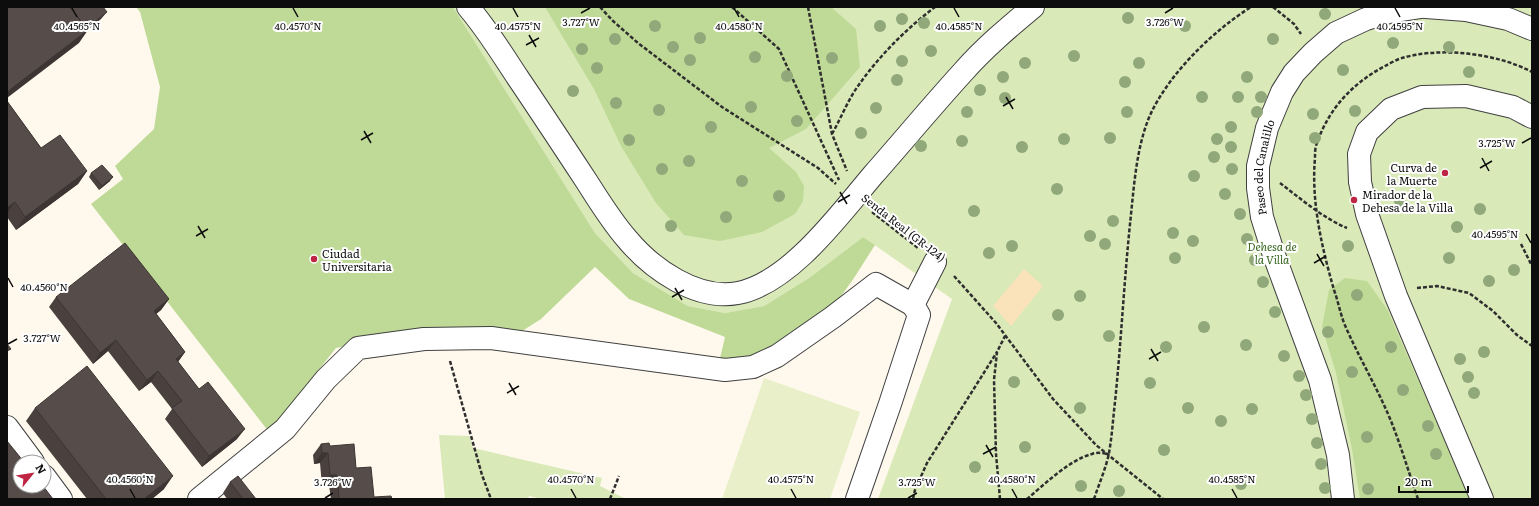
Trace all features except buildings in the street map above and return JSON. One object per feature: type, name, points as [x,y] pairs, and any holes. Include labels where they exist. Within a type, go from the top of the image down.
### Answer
[{"type":"street","points":[[468,7],[496,45],[601,204],[627,239],[652,265],[695,290],[717,294],[738,293],[755,287],[776,276],[805,252],[849,190],[964,70],[1012,24],[1033,7]]},
{"type":"street","name":"Paseo del Canalillo","points":[[1343,499],[1338,455],[1320,380],[1279,270],[1262,217],[1258,188],[1258,166],[1267,128],[1282,92],[1294,73],[1313,53],[1336,33],[1366,18],[1389,12],[1421,7]]},
{"type":"street","points":[[1426,7],[1466,10],[1508,19],[1532,29]]},
{"type":"street","points":[[1482,499],[1396,296],[1371,226],[1360,182],[1359,154],[1367,132],[1392,109],[1422,97],[1466,96],[1514,107],[1532,116]]},
{"type":"street","points":[[913,305],[935,262]]},
{"type":"street","points":[[199,499],[285,429],[326,379],[358,348],[424,339],[491,338],[725,370],[753,367],[777,356],[833,317],[876,284],[913,305],[919,315],[857,499]]},
{"type":"street","points":[[7,427],[27,454]]},
{"type":"street","points":[[52,487],[61,499]]},
{"type":"path","name":"Senda Real (GR-124)","points":[[600,7],[613,21],[638,43],[722,107],[818,168],[849,190],[935,262],[954,276],[996,323],[1053,399],[1096,445],[1163,499]]},
{"type":"path","points":[[732,7],[779,49],[849,190]]},
{"type":"path","points":[[808,7],[832,134],[849,190]]},
{"type":"path","points":[[832,134],[858,86],[886,52],[912,26],[935,7]]},
{"type":"path","points":[[1094,499],[1109,454],[1118,374],[1124,282],[1132,202],[1141,143],[1152,112],[1165,89],[1206,42],[1231,20],[1251,7]]},
{"type":"path","points":[[1273,7],[1294,24],[1313,53]]},
{"type":"path","points":[[1258,166],[1337,224],[1349,229],[1371,226]]},
{"type":"path","points":[[1521,244],[1532,266]]},
{"type":"path","points":[[1396,296],[1409,289],[1437,286],[1469,293],[1493,311],[1517,335],[1532,346]]},
{"type":"path","points":[[913,499],[915,490],[927,463],[997,352],[1005,335]]},
{"type":"path","points":[[997,352],[994,387],[996,454],[1000,499]]},
{"type":"path","points":[[449,356],[482,475],[491,499]]},
{"type":"path","points":[[1027,499],[1051,478],[1080,458],[1094,453],[1109,454]]},
{"type":"path","points":[[610,499],[619,476]]},
{"type":"green space","points":[[136,7],[453,7],[595,233],[633,273],[688,306],[725,313],[764,306],[809,278],[863,237],[875,245],[834,306],[775,351],[744,359],[720,358],[725,337],[629,299],[595,267],[541,319],[519,333],[429,331],[336,348],[269,432],[91,204],[123,179],[115,166],[154,129],[160,87],[140,12]]},
{"type":"green space","name":"Dehesa de la Villa","points":[[453,7],[1532,7],[1532,499],[878,499],[952,299],[863,237],[809,278],[764,306],[725,313],[688,306],[633,273],[595,233]]},
{"type":"green space","points":[[545,7],[831,7],[856,29],[860,67],[806,129],[769,148],[796,172],[804,186],[803,201],[795,214],[762,232],[720,241],[684,235],[656,203],[621,146],[594,89]]},
{"type":"green space","points":[[1345,278],[1367,281],[1387,309],[1470,499],[1360,499],[1352,449],[1336,373],[1322,327],[1329,290]]},
{"type":"green space","points":[[764,378],[860,412],[830,499],[722,499]]},
{"type":"green space","points":[[439,435],[470,436],[473,448],[602,478],[600,486],[626,499],[542,499],[529,496],[528,499],[445,499]]},
{"type":"sand","points":[[1024,269],[1043,286],[1011,326],[993,306]]},
{"type":"place","name":"Curva de la Muerte","points":[[1445,173]]},
{"type":"place","name":"Mirador de la Dehesa de la Villa","points":[[1354,200]]},
{"type":"place","name":"Ciudad Universitaria","points":[[314,259]]}]
